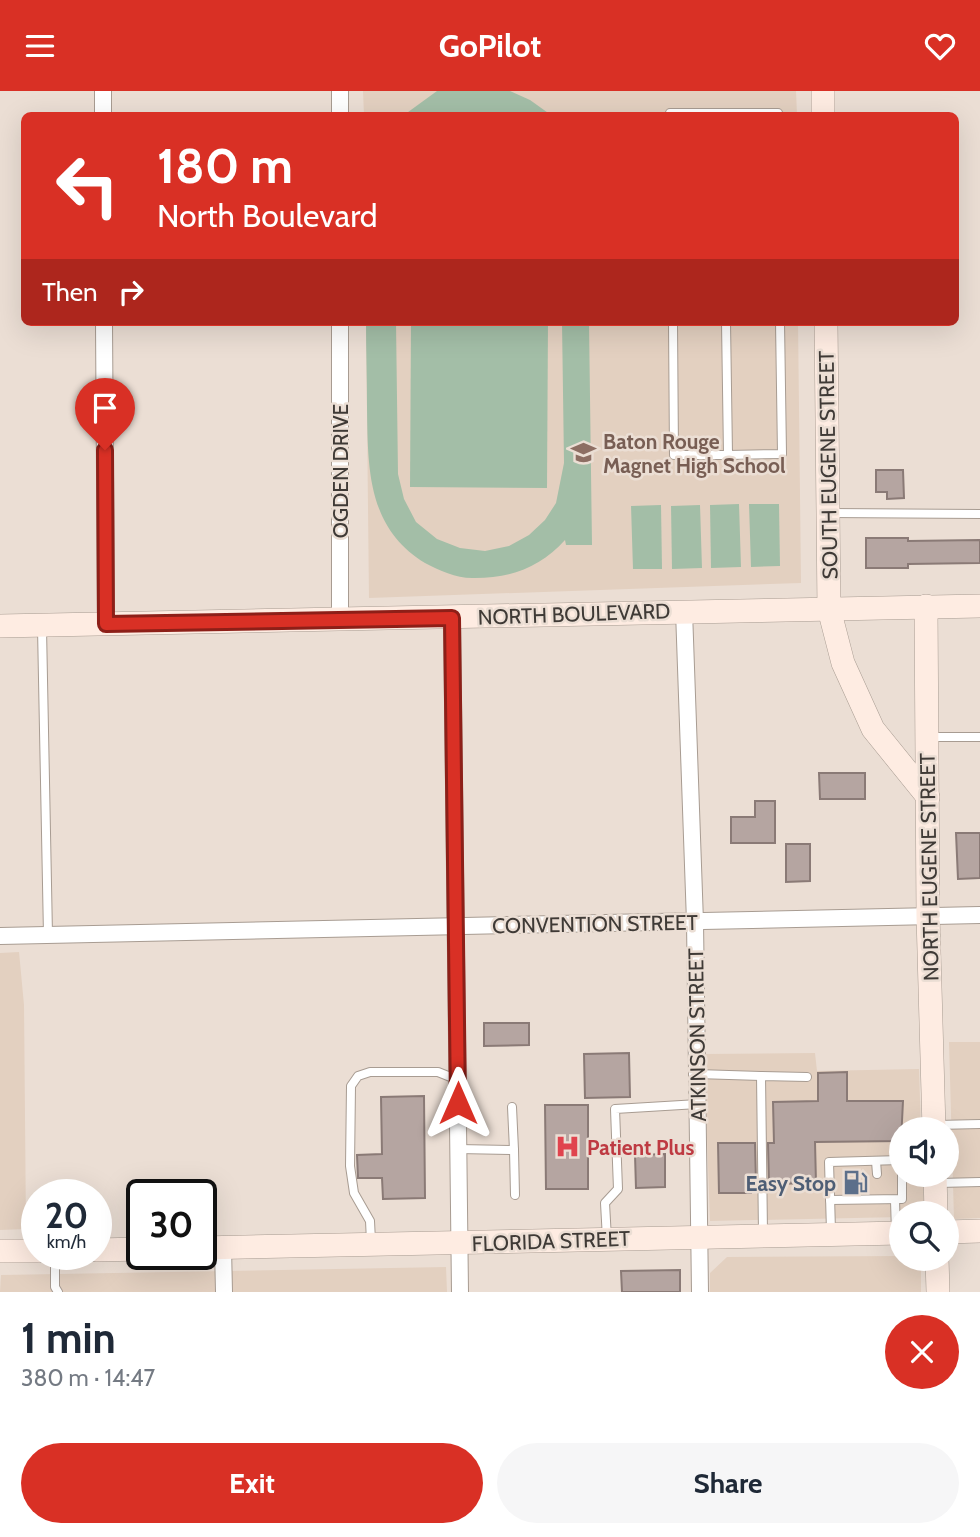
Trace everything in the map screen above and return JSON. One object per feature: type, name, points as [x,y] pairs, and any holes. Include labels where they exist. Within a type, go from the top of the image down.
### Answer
[{"type":"street","points":[[103,91],[103,112]]},
{"type":"street","points":[[340,91],[340,112]]},
{"type":"street","points":[[823,91],[823,112]]},
{"type":"street","points":[[104,326],[106,624]]},
{"type":"street","name":"OGDEN DRIVE","points":[[340,326],[340,620]]},
{"type":"street","name":"SOUTH EUGENE STREET","points":[[826,326],[829,609],[843,663],[873,729],[928,797]]},
{"type":"street","name":"NORTH EUGENE STREET","points":[[926,606],[928,916],[934,1117]]},
{"type":"street","name":"NORTH BOULEVARD","points":[[0,626],[980,606]]},
{"type":"street","name":"ATKINSON STREET","points":[[684,611],[695,922],[700,1292]]},
{"type":"street","points":[[452,618],[460,1292]]},
{"type":"street","name":"CONVENTION STREET","points":[[0,936],[980,915]]},
{"type":"street","points":[[959,1232],[980,1231]]},
{"type":"street","name":"FLORIDA STREET","points":[[217,1248],[889,1233]]},
{"type":"street","points":[[0,1251],[21,1251]]},
{"type":"street","points":[[217,1268],[223,1292]]},
{"type":"street","points":[[937,1271],[937,1292]]},
{"type":"lane","points":[[673,326],[674,455],[782,454],[780,326]]},
{"type":"lane","points":[[726,326],[728,455]]},
{"type":"lane","points":[[828,513],[980,514]]},
{"type":"lane","points":[[42,625],[48,935]]},
{"type":"lane","points":[[927,737],[980,737]]},
{"type":"lane","points":[[371,1245],[370,1221],[354,1193],[350,1166],[351,1086],[358,1076],[370,1072],[438,1072],[458,1080]]},
{"type":"lane","points":[[697,1074],[807,1077]]},
{"type":"lane","points":[[761,1076],[763,1236]]},
{"type":"lane","points":[[607,1240],[606,1203],[618,1189],[615,1109],[698,1104]]},
{"type":"lane","points":[[512,1107],[515,1195]]},
{"type":"lane","points":[[959,1125],[980,1124]]},
{"type":"lane","points":[[458,1149],[513,1150]]},
{"type":"lane","points":[[831,1234],[830,1162],[889,1160]]},
{"type":"lane","points":[[852,1161],[853,1174]]},
{"type":"lane","points":[[876,1161],[877,1174]]},
{"type":"lane","points":[[959,1181],[980,1182]]},
{"type":"lane","points":[[830,1200],[854,1196],[902,1199],[902,1187]]},
{"type":"lane","points":[[55,1270],[55,1287],[58,1292]]},
{"type":"shaded area","points":[[363,91],[796,91],[797,112],[364,112]]},
{"type":"shaded area","name":"Baton Rouge Magnet High School","points":[[366,326],[798,326],[801,583],[369,598]]},
{"type":"shaded area","points":[[19,952],[24,1005],[26,1179],[21,1179],[21,1229],[0,1230],[0,953]]},
{"type":"shaded area","points":[[949,1042],[980,1042],[980,1218],[959,1219],[959,1201],[953,1201],[953,1187],[959,1187],[959,1117],[951,1117]]},
{"type":"shaded area","points":[[815,1053],[817,1071],[919,1069],[921,1117],[889,1117],[889,1187],[923,1187],[924,1201],[889,1201],[889,1217],[710,1221],[704,1054]]},
{"type":"shaded area","points":[[889,1256],[889,1271],[921,1271],[921,1292],[710,1292],[710,1273],[727,1257]]},
{"type":"shaded area","points":[[446,1267],[447,1292],[0,1292],[1,1275]]},
{"type":"green space","points":[[437,91],[510,91],[547,112],[408,112]]},
{"type":"green space","points":[[366,326],[396,326],[398,474],[404,499],[416,522],[437,539],[460,548],[485,551],[509,546],[529,535],[545,520],[556,503],[564,463],[562,326],[589,326],[592,545],[566,545],[565,540],[535,564],[501,576],[462,577],[425,563],[406,549],[381,514],[370,474]]},
{"type":"green space","points":[[411,326],[548,326],[547,488],[410,487]]},
{"type":"green space","points":[[739,504],[741,567],[711,568],[710,505]]},
{"type":"green space","points":[[749,504],[779,504],[780,566],[751,567]]},
{"type":"green space","points":[[661,505],[662,569],[633,569],[631,506]]},
{"type":"green space","points":[[700,505],[702,568],[672,569],[671,506]]},
{"type":"building","points":[[876,470],[903,470],[904,498],[887,499],[887,492],[876,492]]},
{"type":"building","points":[[866,538],[908,538],[908,541],[980,540],[980,563],[908,564],[908,568],[866,568]]},
{"type":"building","points":[[819,773],[865,773],[865,799],[820,799]]},
{"type":"building","points":[[755,801],[775,801],[775,843],[731,843],[731,817],[755,817]]},
{"type":"building","points":[[956,833],[980,833],[980,878],[958,879]]},
{"type":"building","points":[[786,844],[810,844],[810,881],[786,882]]},
{"type":"building","points":[[484,1023],[529,1023],[529,1045],[484,1046]]},
{"type":"building","points":[[629,1053],[630,1097],[585,1098],[584,1054]]},
{"type":"building","points":[[847,1072],[847,1101],[903,1101],[902,1117],[889,1117],[889,1141],[815,1142],[816,1183],[769,1184],[768,1143],[774,1143],[773,1102],[818,1101],[818,1073]]},
{"type":"building","points":[[424,1096],[425,1198],[383,1199],[382,1178],[358,1178],[357,1155],[382,1154],[381,1097]]},
{"type":"building","name":"Patient Plus","points":[[545,1105],[588,1105],[588,1189],[546,1189]]},
{"type":"building","points":[[718,1143],[755,1143],[756,1184],[751,1184],[751,1193],[719,1193]]},
{"type":"building","points":[[665,1154],[665,1187],[636,1188],[635,1155]]},
{"type":"building","points":[[680,1270],[680,1292],[622,1292],[621,1271]]},
{"type":"place","name":"Baton Rouge Magnet High School","points":[[583,453]]},
{"type":"place","name":"Patient Plus","points":[[567,1147]]},
{"type":"place","name":"Easy Stop","points":[[856,1183]]},
{"type":"route","points":[[105,450],[106,624],[452,618],[458,1103]]}]
